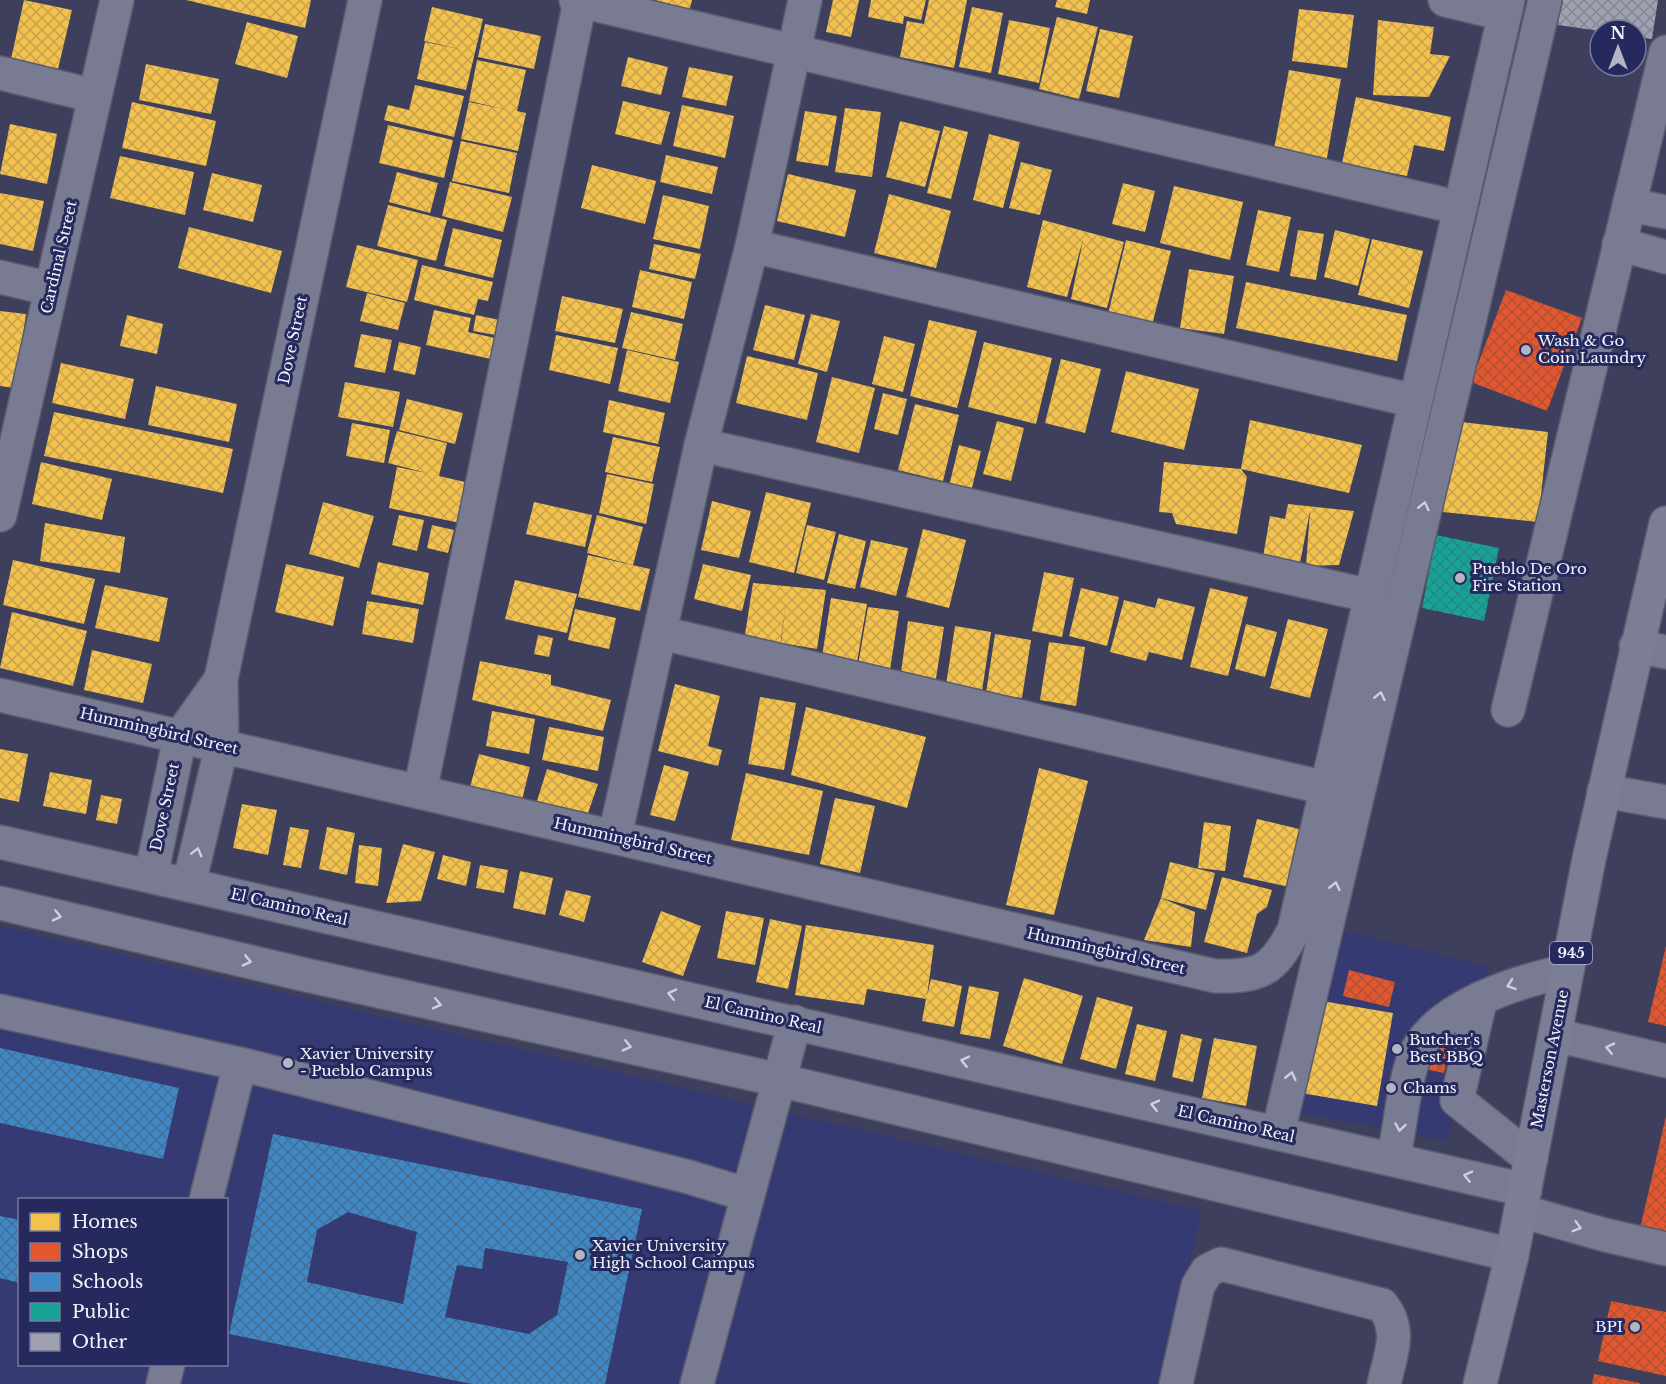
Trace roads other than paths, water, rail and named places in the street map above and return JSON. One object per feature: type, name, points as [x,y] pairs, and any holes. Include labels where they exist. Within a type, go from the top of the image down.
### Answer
[{"type":"main road","name":"Masterson Avenue","points":[[1480,1384],[1512,1255],[1604,791],[1651,649],[1666,523]]},
{"type":"street","name":"Cardinal Street","points":[[2,495],[117,0]]},
{"type":"street","name":"Dove Street","points":[[189,884],[222,745],[221,680],[365,0]]},
{"type":"street","points":[[420,792],[578,0],[1460,208]]},
{"type":"street","points":[[615,836],[701,445],[752,246],[805,0]]},
{"type":"street","points":[[661,633],[1326,788],[1506,7],[1445,0]]},
{"type":"street","points":[[1278,1133],[1545,0]]},
{"type":"street","points":[[1508,710],[1666,52]]},
{"type":"street","points":[[0,73],[95,96]]},
{"type":"street","points":[[1629,205],[1666,212]]},
{"type":"street","points":[[1619,244],[1666,257]]},
{"type":"street","points":[[752,246],[1415,401]]},
{"type":"street","points":[[0,277],[51,289]]},
{"type":"street","points":[[701,445],[1371,596]]},
{"type":"street","name":"Dove Street","points":[[151,876],[180,736],[221,680]]},
{"type":"street","name":"Hummingbird Street","points":[[0,695],[1215,976],[1244,976],[1266,968],[1282,953],[1294,930],[1326,788]]},
{"type":"street","points":[[1604,791],[1666,802]]},
{"type":"street","name":"El Camino Real","points":[[0,842],[1278,1133],[1525,1187],[1605,1235],[1666,1249]]},
{"type":"street","points":[[0,903],[295,972],[779,1080],[1512,1255]]},
{"type":"street","points":[[1393,1159],[1413,1058],[1422,1043],[1437,1027],[1481,998],[1528,979],[1567,971]]},
{"type":"street","points":[[1457,1100],[1481,998]]},
{"type":"street","points":[[0,1011],[240,1064],[689,1177],[748,1195]]},
{"type":"street","points":[[697,1384],[795,1023]]},
{"type":"street","points":[[1555,1035],[1666,1061]]},
{"type":"street","points":[[206,1198],[240,1064]]},
{"type":"street","points":[[1407,1090],[1457,1100],[1525,1187]]},
{"type":"street","points":[[1176,1384],[1198,1286],[1207,1271],[1221,1264],[1382,1305],[1391,1317],[1395,1333],[1384,1384]]},
{"type":"street","points":[[164,1384],[168,1366]]},
{"type":"place","name":"Wash & Go Coin Laundry","points":[[1526,350]]},
{"type":"place","name":"Pueblo De Oro Fire Station","points":[[1460,578]]},
{"type":"place","name":"Butcher's Best BBQ","points":[[1397,1049]]},
{"type":"place","name":"Xavier University - Pueblo Campus","points":[[288,1063]]},
{"type":"place","name":"Chams","points":[[1391,1088]]},
{"type":"place","name":"Xavier University High School Campus","points":[[580,1255]]},
{"type":"place","name":"BPI","points":[[1635,1327]]}]
